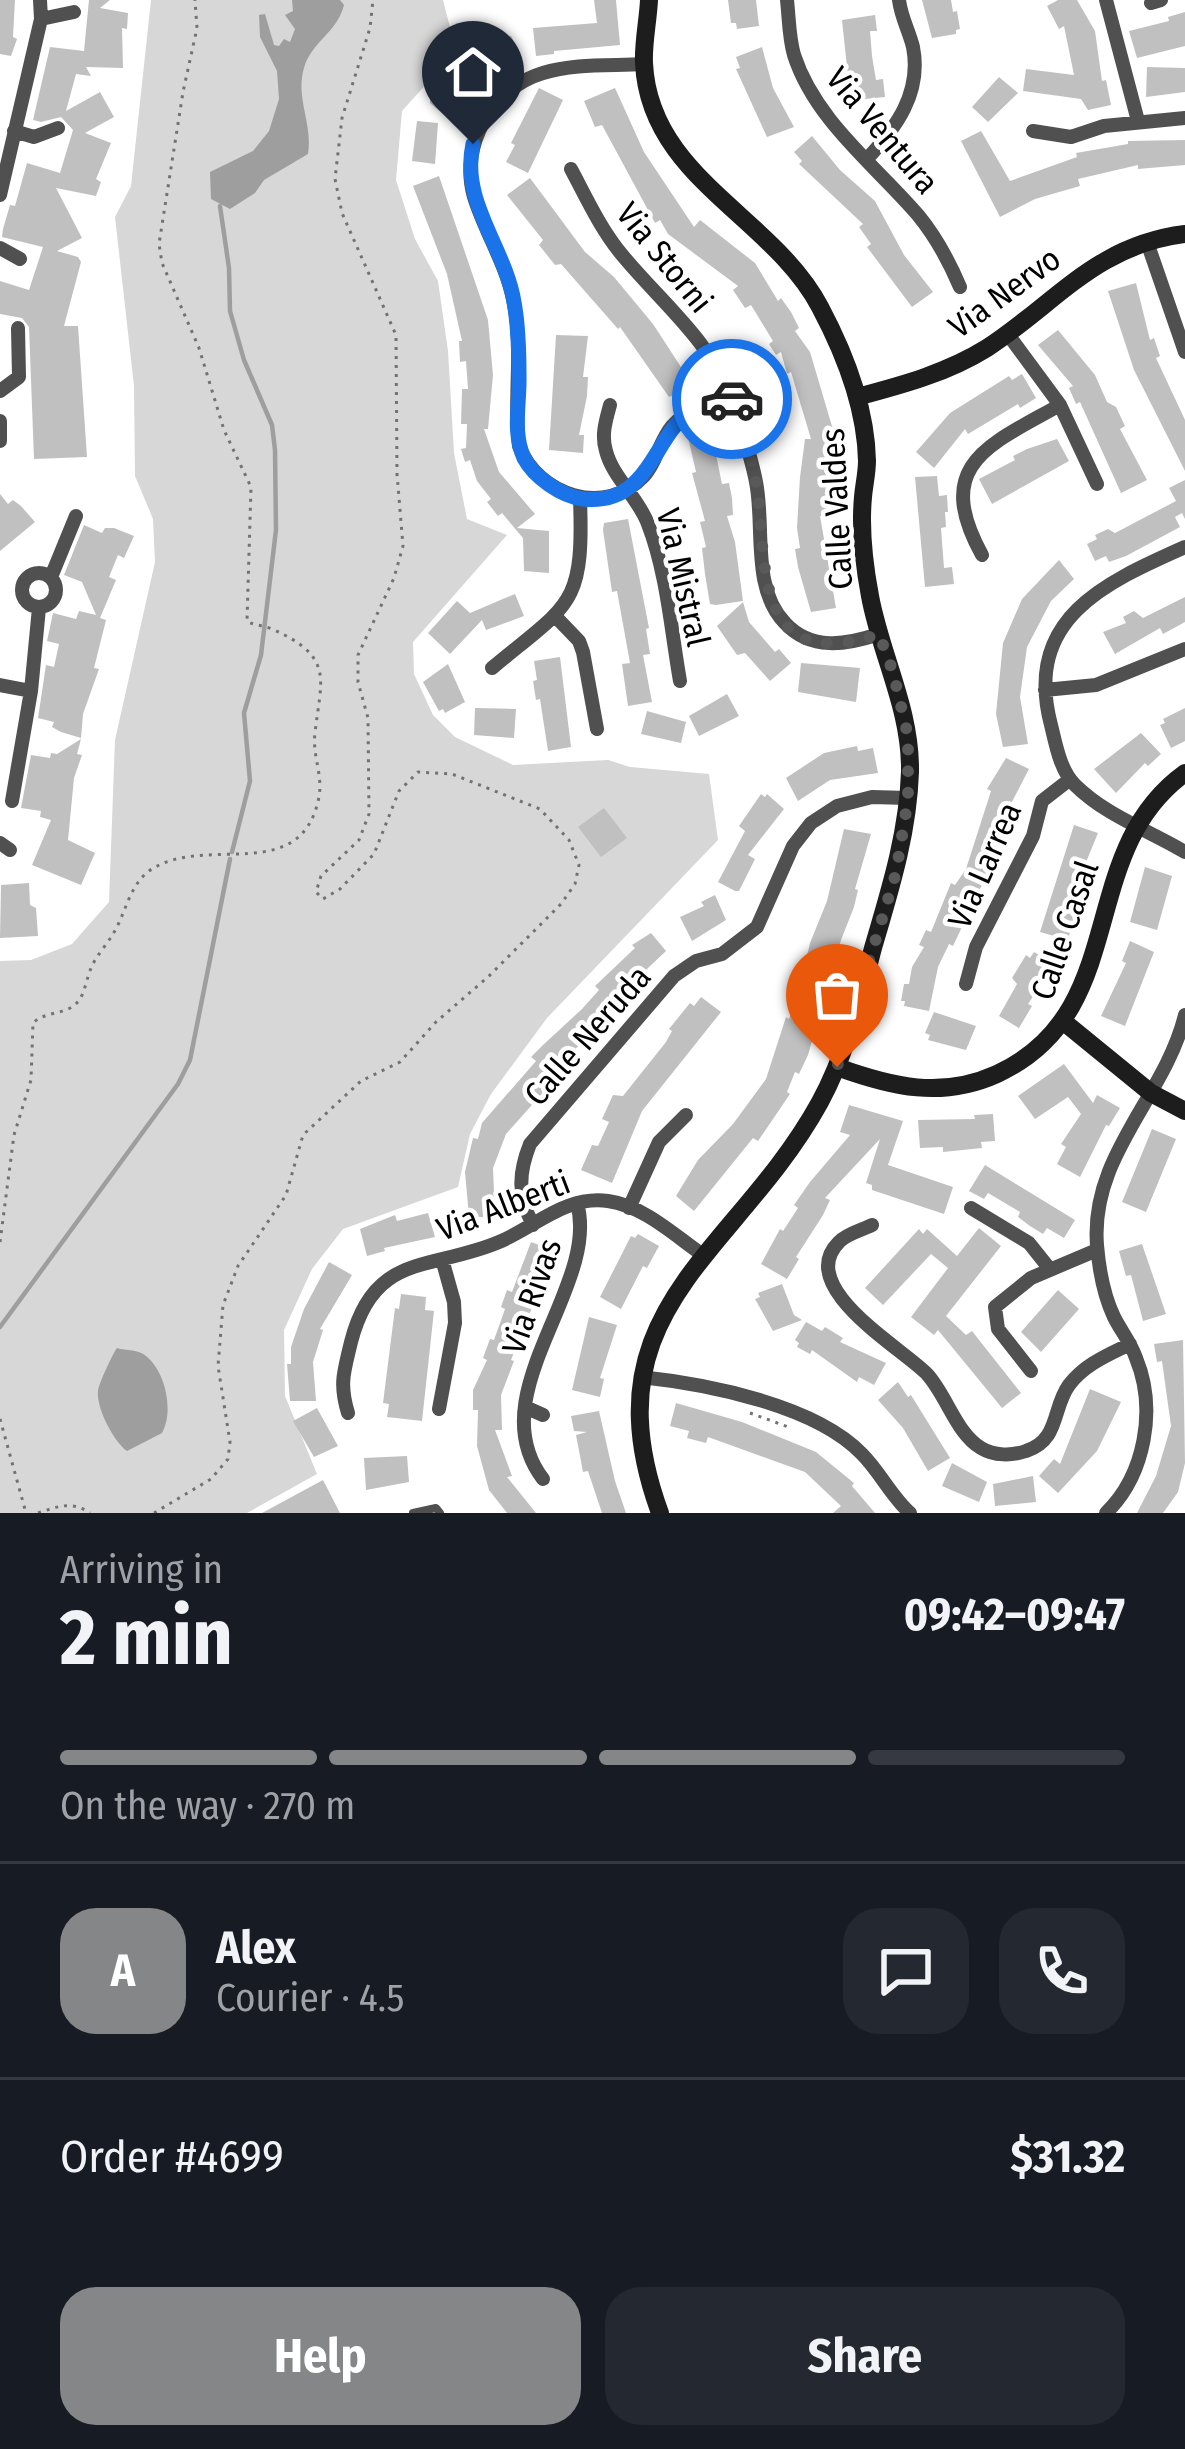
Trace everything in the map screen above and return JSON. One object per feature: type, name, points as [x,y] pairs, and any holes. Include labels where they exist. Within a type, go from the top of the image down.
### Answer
[{"type":"street","points":[[0,195],[41,19],[40,0]]},
{"type":"street","name":"Calle Valdes","points":[[649,0],[644,64],[651,97],[670,141],[708,190],[757,228],[800,275],[831,329],[857,397],[867,466],[862,499],[864,562],[908,736],[908,799],[896,873],[837,1067],[793,1145],[659,1319],[641,1377],[641,1447],[660,1513]]},
{"type":"street","name":"Via Ventura","points":[[787,0],[792,48],[803,77],[824,110],[919,217],[950,262],[960,287]]},
{"type":"street","points":[[866,160],[887,137],[911,94],[915,58],[898,0]]},
{"type":"street","points":[[1106,0],[1138,121]]},
{"type":"street","points":[[41,19],[74,11]]},
{"type":"street","points":[[644,64],[538,74],[498,103],[483,121],[469,161],[475,201],[501,255],[515,305],[520,446],[536,474],[580,499],[600,498],[630,488],[644,476],[672,426],[698,406],[731,397]]},
{"type":"street","points":[[1033,131],[1072,137],[1138,121],[1185,118]]},
{"type":"street","points":[[14,131],[34,137],[58,128]]},
{"type":"street","name":"Via Storni","points":[[572,169],[603,229],[695,335],[731,397],[756,482],[764,574],[776,613],[801,636],[820,642],[849,644],[879,634]]},
{"type":"street","name":"Via Nervo","points":[[857,397],[922,379],[965,360],[1086,270],[1147,242],[1185,234]]},
{"type":"street","points":[[1147,242],[1185,352]]},
{"type":"street","points":[[0,248],[20,259]]},
{"type":"street","points":[[0,391],[19,377],[18,328]]},
{"type":"street","points":[[1007,333],[1060,405],[1096,484]]},
{"type":"street","name":"Via Mistral","points":[[610,405],[604,429],[606,452],[640,503],[656,547],[680,681]]},
{"type":"street","points":[[982,555],[968,530],[961,500],[963,479],[995,441],[1060,405]]},
{"type":"street","points":[[0,421],[0,441]]},
{"type":"street","points":[[492,668],[555,616],[573,592],[581,567],[580,499]]},
{"type":"street","points":[[39,608],[55,598],[51,578],[76,516]]},
{"type":"street","points":[[1185,548],[1118,577],[1080,604],[1050,653],[1045,690],[1069,780],[1097,805],[1185,852]]},
{"type":"street","points":[[39,608],[24,599],[23,583],[33,574],[51,578]]},
{"type":"street","points":[[12,801],[39,608]]},
{"type":"street","points":[[555,616],[579,641],[597,729]]},
{"type":"street","points":[[1045,690],[1096,685],[1185,649]]},
{"type":"street","points":[[0,685],[31,691]]},
{"type":"street","points":[[0,749],[20,753]]},
{"type":"street","name":"Calle Casal","points":[[837,1067],[885,1084],[932,1091],[975,1084],[1016,1065],[1064,1022],[1091,964],[1120,859],[1135,824],[1167,786],[1185,773]]},
{"type":"street","name":"Via Larrea","points":[[966,984],[976,947],[1033,836],[1042,801],[1069,780]]},
{"type":"street","name":"Calle Neruda","points":[[533,1225],[522,1204],[520,1185],[530,1144],[653,999],[684,968],[706,956],[722,954],[757,927],[793,846],[822,814],[872,797],[908,799]]},
{"type":"street","points":[[1106,1513],[1134,1476],[1146,1408],[1138,1362],[1107,1302],[1097,1250],[1098,1206],[1109,1168],[1174,1054],[1185,1015]]},
{"type":"street","points":[[1064,1022],[1151,1093],[1185,1111]]},
{"type":"street","points":[[629,1208],[659,1142],[686,1115]]},
{"type":"street","name":"Via Alberti","points":[[348,1413],[340,1387],[357,1317],[386,1281],[416,1263],[477,1251],[554,1210],[610,1201],[652,1218],[703,1256]]},
{"type":"street","name":"Via Rivas","points":[[543,1480],[526,1448],[525,1407],[579,1245],[577,1203]]},
{"type":"street","points":[[971,1208],[1029,1243],[1049,1268]]},
{"type":"street","points":[[872,1226],[840,1240],[831,1255],[836,1290],[860,1321],[915,1361],[949,1403],[962,1430],[992,1453],[1030,1450],[1048,1438],[1058,1420],[1064,1391],[1079,1372],[1130,1344]]},
{"type":"street","points":[[1030,1371],[998,1329],[994,1306],[1049,1268],[1097,1250]]},
{"type":"street","points":[[439,1409],[455,1323],[442,1259]]},
{"type":"street","points":[[641,1377],[735,1394],[805,1418],[861,1453],[910,1513]]},
{"type":"street","name":"Via Rivas","points":[[525,1407],[543,1415]]},
{"type":"lane","points":[[413,1513],[436,1508],[440,1513]]},
{"type":"path","points":[[0,1242],[14,1135],[31,1080],[33,1023],[80,1000],[91,968],[139,880],[171,861],[276,848],[303,835],[321,783],[314,738],[322,674],[311,655],[275,631],[247,621],[251,487],[224,430],[159,244],[197,28],[195,0]]},
{"type":"path","points":[[154,1513],[211,1479],[228,1459],[230,1442],[218,1366],[223,1305],[238,1266],[286,1195],[303,1135],[361,1081],[400,1062],[561,904],[578,870],[569,840],[540,809],[464,777],[429,771],[418,772],[404,783],[379,847],[368,862],[332,895],[323,899],[316,892],[321,876],[358,839],[369,814],[368,718],[358,682],[358,655],[394,578],[403,546],[397,474],[396,335],[351,236],[335,179],[340,128],[370,28],[373,0]]},
{"type":"path","points":[[742,1411],[794,1429]]},
{"type":"path","points":[[0,1419],[26,1513]]},
{"type":"path","points":[[38,1513],[73,1505],[90,1513]]},
{"type":"shaded area","points":[[151,0],[443,0],[456,51],[402,111],[396,180],[415,239],[438,281],[454,453],[467,519],[507,535],[413,642],[414,674],[433,715],[455,737],[513,765],[608,760],[630,767],[709,774],[718,840],[547,1018],[491,1094],[470,1134],[458,1187],[343,1229],[312,1269],[284,1330],[285,1396],[317,1474],[247,1513],[0,1513],[0,961],[31,960],[72,944],[109,902],[115,740],[155,562],[153,519],[135,476],[134,386],[115,217],[131,186]]},
{"type":"shaded area","points":[[292,0],[340,0],[344,5],[304,68],[308,154],[264,180],[255,193],[230,209],[211,199],[210,172],[253,151],[269,131],[279,99],[277,71],[260,37],[259,15],[265,14],[274,45],[284,39],[290,42],[295,29],[285,15],[293,11]]},
{"type":"shaded area","points":[[117,1348],[140,1352],[153,1363],[167,1404],[162,1433],[127,1451],[107,1424],[98,1398],[100,1382]]},
{"type":"building","points":[[0,0],[15,0],[13,37],[17,39],[11,56],[0,54]]},
{"type":"building","points":[[89,0],[110,0],[100,8],[128,13],[127,29],[122,28],[123,68],[86,67],[91,76],[76,74],[66,111],[100,92],[114,117],[85,133],[111,143],[96,179],[101,182],[96,196],[56,188],[82,238],[57,251],[81,262],[64,326],[78,326],[87,457],[34,459],[29,327],[22,318],[0,314],[0,281],[29,290],[43,247],[2,237],[27,163],[60,173],[73,130],[61,117],[33,120],[50,47],[84,51]]},
{"type":"building","points":[[594,0],[616,0],[620,45],[536,56],[533,28],[597,23]]},
{"type":"building","points":[[728,0],[756,0],[759,26],[737,29],[731,23]]},
{"type":"building","points":[[922,0],[951,0],[960,29],[956,34],[932,38]]},
{"type":"building","points":[[1058,0],[1077,0],[1095,31],[1102,81],[1106,80],[1111,105],[1088,110],[1081,99],[1023,91],[1026,69],[1074,75],[1064,26],[1059,29],[1047,6]]},
{"type":"building","points":[[1185,12],[1185,46],[1137,58],[1129,31]]},
{"type":"building","points":[[875,15],[877,31],[870,31],[872,56],[885,97],[855,100],[854,86],[849,86],[842,20]]},
{"type":"building","points":[[511,36],[521,56],[483,78],[472,56]]},
{"type":"building","points":[[762,47],[773,88],[794,127],[767,137],[736,69],[740,68],[736,57]]},
{"type":"building","points":[[1147,67],[1185,68],[1185,92],[1146,97]]},
{"type":"building","points":[[454,69],[471,83],[449,115],[444,115],[430,99],[437,90],[433,86],[447,70]]},
{"type":"building","points":[[999,77],[1018,93],[988,122],[972,107]]},
{"type":"building","points":[[539,88],[563,100],[528,173],[506,162]]},
{"type":"building","points":[[615,88],[644,152],[694,227],[700,220],[755,263],[778,301],[781,298],[791,312],[799,328],[795,331],[810,352],[834,433],[828,498],[832,498],[831,517],[820,516],[836,608],[811,612],[798,567],[800,477],[805,439],[811,439],[791,372],[787,374],[781,352],[776,355],[769,344],[773,341],[751,305],[745,308],[733,290],[738,286],[668,234],[660,220],[655,223],[602,125],[595,127],[584,101]]},
{"type":"building","points":[[417,121],[438,123],[435,164],[412,161]]},
{"type":"building","points":[[981,131],[1010,181],[1077,157],[1076,153],[1128,141],[1185,140],[1185,165],[1138,169],[1138,165],[1078,179],[1080,186],[1035,199],[1000,217],[961,141]]},
{"type":"building","points":[[812,136],[875,201],[904,255],[933,292],[912,307],[867,247],[871,244],[859,227],[863,224],[799,164],[802,161],[794,152]]},
{"type":"building","points":[[439,176],[488,320],[493,375],[488,429],[484,429],[499,472],[535,514],[517,528],[549,531],[549,573],[524,571],[523,538],[487,502],[491,499],[461,449],[466,448],[467,424],[461,424],[462,389],[468,389],[466,361],[460,362],[462,341],[447,274],[413,186]]},
{"type":"building","points":[[530,178],[585,252],[614,277],[653,324],[694,387],[677,399],[669,397],[620,327],[539,245],[543,240],[507,195]]},
{"type":"building","points":[[1136,283],[1150,340],[1154,338],[1160,356],[1156,358],[1185,420],[1185,471],[1134,370],[1108,291]]},
{"type":"building","points":[[1058,330],[1095,375],[1107,402],[1116,407],[1125,426],[1120,429],[1147,480],[1121,493],[1080,402],[1076,404],[1069,388],[1073,386],[1038,345]]},
{"type":"building","points":[[556,335],[588,336],[583,377],[588,377],[587,396],[579,435],[584,435],[583,453],[549,450]]},
{"type":"building","points":[[1022,374],[1036,398],[968,434],[965,429],[934,468],[916,452],[950,413],[1009,376],[1012,380]]},
{"type":"building","points":[[716,428],[719,444],[714,445],[722,484],[729,483],[732,498],[733,515],[727,516],[743,601],[716,605],[710,604],[700,522],[705,521],[687,433]]},
{"type":"building","points":[[1057,439],[1069,461],[992,504],[979,479],[1015,460],[1013,456]]},
{"type":"building","points":[[937,476],[939,496],[947,495],[946,527],[941,528],[944,568],[952,567],[954,584],[925,587],[915,477]]},
{"type":"building","points":[[1185,480],[1185,519],[1182,513],[1175,517],[1180,527],[1126,556],[1095,561],[1087,544],[1097,539],[1095,535],[1108,529],[1115,533],[1176,501],[1169,488]]},
{"type":"building","points":[[0,494],[8,504],[13,500],[21,506],[35,522],[0,551]]},
{"type":"building","points":[[628,519],[649,628],[650,654],[643,655],[652,702],[628,706],[622,664],[630,663],[603,530],[604,523]]},
{"type":"building","points":[[84,525],[102,533],[114,528],[134,536],[124,558],[118,555],[109,577],[116,580],[100,618],[106,620],[94,668],[99,669],[83,714],[81,738],[38,718],[46,665],[54,667],[59,644],[47,641],[53,613],[76,619],[79,611],[96,615],[82,582],[64,575]]},
{"type":"building","points":[[1059,560],[1074,579],[1051,601],[1027,647],[1020,697],[1028,744],[1003,747],[996,714],[1003,643],[1022,599]]},
{"type":"building","points":[[515,594],[524,616],[486,630],[482,620],[450,654],[428,633],[457,601],[470,613]]},
{"type":"building","points":[[1185,597],[1185,622],[1163,634],[1160,628],[1115,654],[1103,632],[1126,623],[1123,617],[1134,611],[1143,618]]},
{"type":"building","points":[[743,602],[749,622],[791,663],[770,681],[745,653],[737,655],[717,626]]},
{"type":"building","points":[[560,657],[571,747],[548,751],[533,681],[537,680],[534,661]]},
{"type":"building","points":[[801,663],[860,668],[856,702],[798,692]]},
{"type":"building","points":[[448,664],[465,702],[445,713],[439,711],[423,682]]},
{"type":"building","points":[[727,694],[739,716],[699,736],[689,716]]},
{"type":"building","points":[[475,708],[516,709],[514,738],[474,735]]},
{"type":"building","points":[[1185,708],[1185,741],[1171,748],[1160,725]]},
{"type":"building","points":[[647,711],[686,722],[681,743],[641,734]]},
{"type":"building","points":[[1141,733],[1161,754],[1148,766],[1145,763],[1116,793],[1094,769]]},
{"type":"building","points":[[81,739],[68,840],[95,853],[81,885],[32,865],[51,820],[40,817],[41,811],[21,808],[31,755],[50,758],[51,753]]},
{"type":"building","points":[[857,746],[858,751],[873,748],[878,773],[830,780],[798,801],[786,778],[824,753]]},
{"type":"building","points":[[1006,758],[1029,769],[1003,819],[1007,820],[988,872],[938,967],[929,1011],[904,1006],[904,984],[909,984],[912,967],[924,947],[919,945],[926,930],[931,932],[951,883],[955,885],[966,869],[991,791],[987,789]]},
{"type":"building","points":[[761,794],[784,809],[748,855],[755,859],[735,891],[718,882],[745,831],[739,826]]},
{"type":"building","points":[[604,808],[627,838],[601,857],[578,827]]},
{"type":"building","points":[[1074,825],[1098,833],[1077,884],[1082,885],[1068,940],[1040,932]]},
{"type":"building","points":[[844,829],[871,834],[854,907],[808,1055],[799,1074],[795,1072],[790,1094],[758,1141],[753,1138],[694,1211],[676,1196],[698,1160],[733,1124],[766,1079],[786,1017],[789,1019],[809,970],[804,969],[810,943],[827,901]]},
{"type":"building","points":[[1145,867],[1172,876],[1157,930],[1130,922]]},
{"type":"building","points":[[29,883],[38,936],[0,938],[1,885]]},
{"type":"building","points":[[715,895],[726,920],[692,941],[680,917]]},
{"type":"building","points":[[651,933],[666,951],[630,985],[623,1000],[566,1059],[554,1074],[557,1077],[506,1134],[493,1168],[495,1217],[469,1217],[465,1172],[482,1123],[536,1061],[531,1057],[582,1009],[599,990],[595,986],[635,948],[632,945]]},
{"type":"building","points":[[1130,941],[1154,952],[1125,1026],[1101,1016],[1126,963],[1122,961]]},
{"type":"building","points":[[1034,952],[1055,964],[1028,1004],[1032,1006],[1019,1028],[999,1016],[1017,984],[1012,978],[1026,955],[1030,958]]},
{"type":"building","points":[[701,997],[721,1012],[642,1111],[612,1183],[581,1170],[609,1122],[602,1119],[613,1095],[623,1096],[666,1042],[669,1029]]},
{"type":"building","points":[[934,1012],[976,1026],[966,1050],[928,1040],[930,1035],[925,1033]]},
{"type":"building","points":[[1064,1064],[1093,1103],[1097,1095],[1120,1108],[1080,1177],[1057,1164],[1066,1147],[1061,1144],[1081,1114],[1068,1097],[1035,1119],[1018,1096]]},
{"type":"building","points":[[849,1105],[903,1121],[888,1165],[953,1187],[944,1214],[872,1190],[866,1183],[880,1139],[825,1198],[830,1200],[823,1215],[787,1279],[761,1264],[798,1208],[794,1205],[850,1135],[840,1132]]},
{"type":"building","points":[[993,1114],[995,1141],[981,1142],[982,1148],[943,1152],[943,1147],[920,1148],[918,1120]]},
{"type":"building","points":[[1152,1129],[1176,1139],[1146,1212],[1122,1202]]},
{"type":"building","points":[[985,1165],[1075,1220],[1064,1238],[1047,1228],[1043,1234],[1018,1217],[1020,1212],[988,1193],[984,1199],[969,1191]]},
{"type":"building","points":[[428,1213],[435,1237],[367,1256],[360,1229],[395,1215],[397,1221]]},
{"type":"building","points":[[979,1228],[1001,1246],[946,1316],[966,1335],[972,1331],[1021,1393],[1002,1408],[938,1330],[934,1335],[911,1317],[948,1268],[931,1254],[883,1305],[865,1288],[919,1229],[923,1234],[927,1229],[957,1256]]},
{"type":"building","points":[[638,1234],[659,1246],[621,1309],[600,1297],[631,1236]]},
{"type":"building","points":[[531,1242],[555,1251],[511,1360],[501,1395],[502,1430],[495,1430],[512,1476],[507,1477],[536,1513],[507,1513],[489,1490],[477,1446],[473,1390],[505,1309],[501,1307],[507,1290],[512,1292]]},
{"type":"building","points":[[1142,1244],[1166,1314],[1143,1321],[1119,1251]]},
{"type":"building","points":[[329,1262],[352,1275],[320,1329],[313,1362],[316,1401],[290,1401],[287,1364],[291,1364],[291,1347],[304,1309]]},
{"type":"building","points":[[782,1284],[794,1315],[802,1320],[773,1331],[755,1299],[758,1293]]},
{"type":"building","points":[[1058,1290],[1079,1309],[1041,1352],[1021,1332]]},
{"type":"building","points":[[401,1294],[426,1297],[425,1310],[434,1311],[422,1421],[387,1417],[389,1404],[383,1403],[395,1308],[399,1309]]},
{"type":"building","points":[[589,1317],[617,1325],[600,1378],[604,1379],[600,1397],[572,1390]]},
{"type":"building","points":[[806,1322],[822,1331],[825,1327],[843,1338],[840,1342],[886,1363],[874,1385],[859,1377],[857,1382],[812,1350],[810,1354],[797,1347],[795,1340]]},
{"type":"building","points":[[1183,1340],[1185,1463],[1178,1492],[1163,1513],[1137,1513],[1156,1476],[1171,1426],[1162,1361],[1157,1362],[1154,1344]]},
{"type":"building","points":[[898,1382],[950,1458],[928,1471],[903,1428],[878,1400]]},
{"type":"building","points":[[1090,1389],[1121,1402],[1097,1451],[1058,1493],[1039,1476],[1054,1459],[1060,1464]]},
{"type":"building","points":[[676,1403],[742,1422],[816,1452],[854,1483],[875,1513],[833,1513],[841,1506],[805,1472],[708,1437],[706,1443],[687,1438],[689,1431],[670,1426]]},
{"type":"building","points":[[317,1408],[338,1446],[314,1457],[293,1421]]},
{"type":"building","points":[[599,1411],[626,1513],[602,1513],[588,1471],[583,1472],[576,1435],[587,1432],[574,1431],[571,1416]]},
{"type":"building","points":[[407,1456],[409,1482],[366,1490],[364,1458]]},
{"type":"building","points":[[952,1463],[987,1482],[979,1502],[942,1486]]},
{"type":"building","points":[[1033,1476],[1036,1502],[995,1506],[993,1484]]},
{"type":"building","points":[[323,1480],[340,1513],[262,1513]]},
{"type":"waterway","points":[[220,206],[230,311],[244,360],[272,425],[275,450],[276,530],[261,655],[244,713],[250,781],[232,852]]},
{"type":"waterway","points":[[0,1327],[178,1084],[190,1060],[230,859]]},
{"type":"way so far","points":[[732,399],[756,482],[764,574],[776,613],[801,636],[832,645],[879,634],[908,736],[908,799],[896,873],[837,1067]]},
{"type":"route","points":[[473,144],[469,161],[475,201],[501,255],[515,305],[517,429],[525,461],[536,474],[580,499],[618,494],[644,476],[672,426],[698,406],[732,399]]}]
